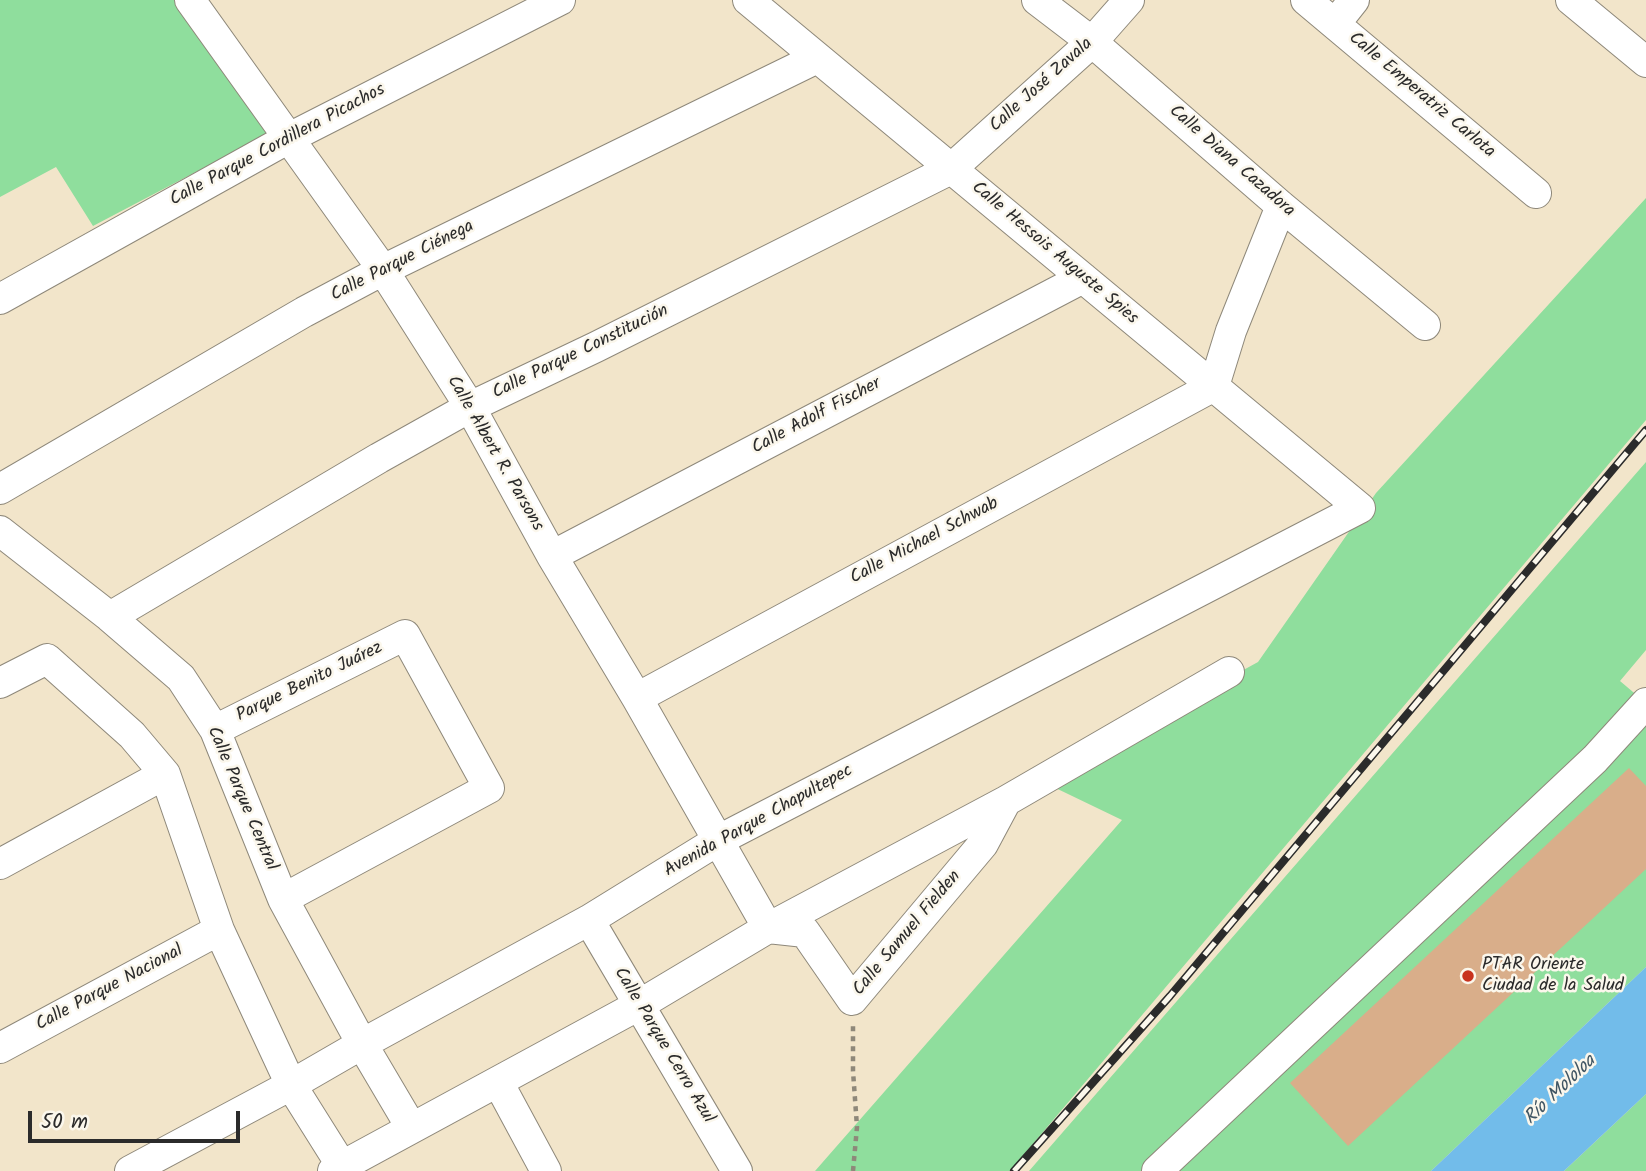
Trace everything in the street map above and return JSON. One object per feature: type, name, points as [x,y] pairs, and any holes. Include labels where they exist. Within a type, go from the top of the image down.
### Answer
[{"type":"street","name":"Calle Parque Cordillera Picachos","points":[[0,299],[289,138],[560,0]]},
{"type":"street","name":"Calle Hessois Auguste Spies","points":[[748,0],[1360,508]]},
{"type":"street","name":"Calle Diana Cazadora","points":[[1037,0],[1092,43],[1281,206],[1425,325]]},
{"type":"street","name":"Calle José Zavala","points":[[951,169],[1092,43],[1129,0]]},
{"type":"street","name":"Calle Emperatriz Carlota","points":[[1306,0],[1536,193]]},
{"type":"street","points":[[1335,24],[1354,0]]},
{"type":"street","points":[[1571,0],[1646,62]]},
{"type":"street","name":"Calle Albert R. Parsons","points":[[195,2],[383,271],[470,407],[552,556],[637,698],[768,928]]},
{"type":"street","name":"Calle Parque Ciénega","points":[[0,489],[304,312],[817,58]]},
{"type":"street","name":"Calle Parque Constitución","points":[[110,617],[470,407],[596,347],[951,169]]},
{"type":"street","points":[[1214,386],[1231,331],[1281,206]]},
{"type":"street","name":"Calle Adolf Fischer","points":[[552,556],[1083,278]]},
{"type":"street","name":"Calle Michael Schwab","points":[[637,698],[1214,386]]},
{"type":"street","name":"Avenida Parque Chapultepec","points":[[130,1171],[589,920],[717,841],[1360,508]]},
{"type":"street","name":"Calle Parque Central","points":[[0,531],[110,617],[181,678],[215,730],[283,899],[411,1127]]},
{"type":"street","name":"Parque Benito Juárez","points":[[215,730],[405,635],[489,788],[283,899]]},
{"type":"street","points":[[0,683],[47,659],[132,735],[165,774],[219,930],[291,1085],[340,1169],[411,1127],[639,1005],[768,928],[1006,801],[1229,672]]},
{"type":"street","points":[[1157,1171],[1595,759],[1646,703]]},
{"type":"street","points":[[0,864],[165,774]]},
{"type":"street","name":"Calle Samuel Fielden","points":[[768,928],[805,932],[852,1000],[983,844],[1006,801]]},
{"type":"street","name":"Calle Parque Cerro Azul","points":[[589,920],[737,1171]]},
{"type":"street","name":"Calle Parque Nacional","points":[[0,1048],[219,930]]},
{"type":"street","points":[[498,1082],[546,1171]]},
{"type":"path","points":[[852,1000],[857,1117],[853,1171]]},
{"type":"green space","points":[[0,0],[201,0],[270,133],[93,226],[56,167],[0,197]]},
{"type":"green space","points":[[1646,198],[1646,420],[1010,1171],[815,1171],[1122,820],[1041,781],[1258,662],[1376,493]]},
{"type":"green space","points":[[1646,462],[1646,650],[1620,681],[1646,703],[1646,967],[1431,1171],[1029,1171]]},
{"type":"green space","points":[[1646,1094],[1646,1171],[1564,1171]]},
{"type":"water","name":"Río Mololoa","points":[[1646,967],[1646,1094],[1564,1171],[1431,1171]]},
{"type":"building","name":"PTAR Oriente Ciudad de la Salud","points":[[1629,768],[1646,786],[1646,869],[1348,1146],[1290,1083]]},
{"type":"railway","points":[[1014,1171],[1170,996],[1646,430]]},
{"type":"place","name":"PTAR Oriente Ciudad de la Salud","points":[[1468,976]]}]
